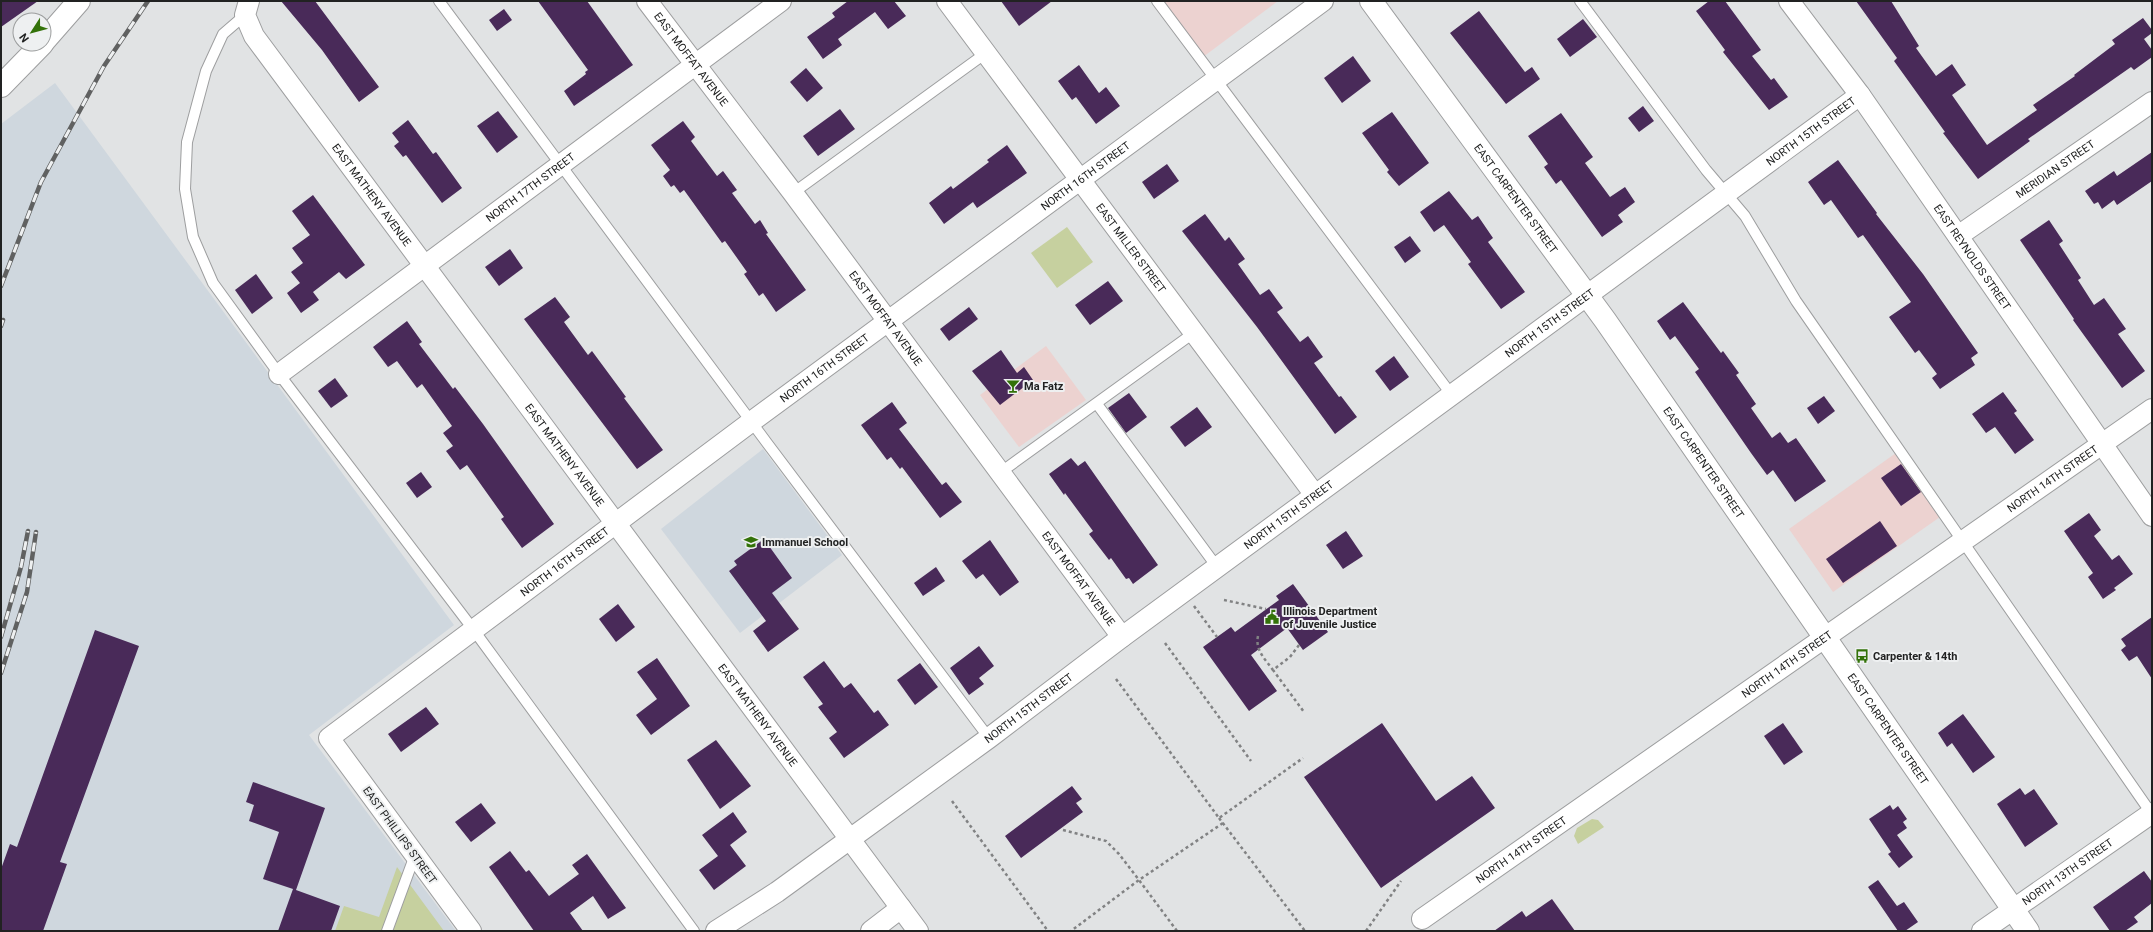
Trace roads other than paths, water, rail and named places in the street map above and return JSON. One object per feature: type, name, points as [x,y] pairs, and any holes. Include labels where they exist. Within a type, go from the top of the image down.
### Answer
[{"type":"street","points":[[52,32],[79,1]]},
{"type":"street","name":"EAST MOFFAT AVENUE","points":[[647,1],[793,193],[887,322],[1001,472],[1122,637]]},
{"type":"street","name":"NORTH 17TH STREET","points":[[279,374],[781,1]]},
{"type":"street","name":"EAST MILLER STREET","points":[[947,1],[1315,495]]},
{"type":"street","name":"NORTH 16TH STREET","points":[[329,738],[751,422],[1323,1]]},
{"type":"street","name":"EAST CARPENTER STREET","points":[[1371,1],[1587,295],[2028,931]]},
{"type":"street","name":"EAST REYNOLDS STREET","points":[[1797,4],[2152,516]]},
{"type":"street","name":"EAST MATHENY AVENUE","points":[[247,8],[254,36],[918,931]]},
{"type":"street","points":[[1,86],[34,52]]},
{"type":"street","name":"NORTH 15TH STREET","points":[[716,931],[777,892],[989,738],[1122,637],[1450,394],[1860,95]]},
{"type":"street","name":"MERIDIAN STREET","points":[[1958,236],[2152,102]]},
{"type":"street","name":"NORTH 14TH STREET","points":[[1422,919],[2152,409]]},
{"type":"street","name":"EAST PHILLIPS STREET","points":[[329,738],[471,931]]},
{"type":"street","name":"NORTH 13TH STREET","points":[[1982,931],[2152,813]]},
{"type":"street","points":[[871,931],[901,908]]},
{"type":"lane","points":[[440,1],[751,422],[989,738]]},
{"type":"lane","points":[[1157,1],[1450,394]]},
{"type":"lane","points":[[1580,1],[1706,170],[1745,216],[1796,301],[2152,813]]},
{"type":"lane","points":[[247,8],[223,34],[206,71],[187,142],[185,189],[193,237],[213,283],[279,374],[473,630],[694,931]]},
{"type":"lane","points":[[793,193],[986,53]]},
{"type":"lane","points":[[1001,472],[1195,332]]},
{"type":"lane","points":[[1097,404],[1217,567]]},
{"type":"lane","points":[[387,931],[415,855]]},
{"type":"railway","points":[[1,286],[41,182],[104,66],[148,1]]},
{"type":"railway","points":[[1,326],[3,320]]},
{"type":"railway","points":[[1,637],[21,567],[28,531]]},
{"type":"railway","points":[[1,673],[27,592],[36,532]]},
{"type":"place","name":"Ma Fatz","points":[[1013,386]]},
{"type":"place","name":"Immanuel School","points":[[751,542]]},
{"type":"place","name":"Illinois Department of Juvenile Justice","points":[[1272,617]]},
{"type":"place","name":"Carpenter & 14th","points":[[1862,656]]}]
